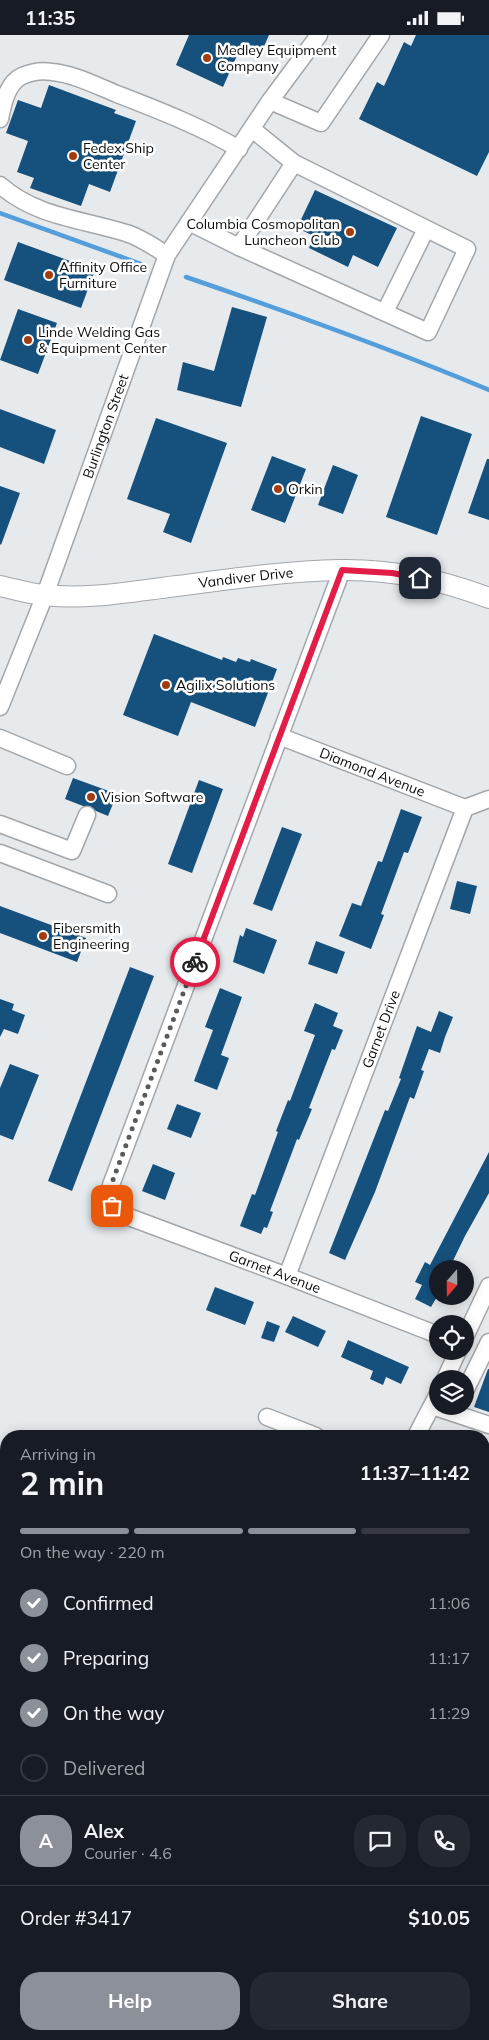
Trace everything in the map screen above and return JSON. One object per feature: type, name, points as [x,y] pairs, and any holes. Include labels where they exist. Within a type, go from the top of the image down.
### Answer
[{"type":"main road","name":"Vandiver Drive","points":[[0,587],[45,595],[124,593],[289,572],[342,570],[392,573],[433,580],[489,598]]},
{"type":"street","name":"Burlington Street","points":[[0,707],[45,595],[167,255],[270,101],[319,35]]},
{"type":"street","points":[[270,101],[321,123],[381,35]]},
{"type":"street","points":[[0,119],[5,98],[20,77],[33,72],[52,72],[88,82],[167,114],[213,134],[238,149]]},
{"type":"street","points":[[189,222],[239,247],[428,332],[467,249],[294,163],[252,129]]},
{"type":"street","points":[[239,247],[294,163]]},
{"type":"street","points":[[0,185],[16,198],[40,209],[64,218],[128,233],[167,255]]},
{"type":"street","points":[[385,312],[426,229]]},
{"type":"street","points":[[279,736],[342,570]]},
{"type":"street","name":"Diamond Avenue","points":[[279,736],[465,808]]},
{"type":"street","name":"Garnet Avenue","points":[[279,736],[111,1185],[112,1206],[129,1217],[429,1331]]},
{"type":"street","points":[[0,738],[67,766]]},
{"type":"street","points":[[465,808],[489,799]]},
{"type":"street","name":"Garnet Drive","points":[[287,1276],[465,808]]},
{"type":"street","points":[[0,823],[72,851],[87,815]]},
{"type":"street","points":[[0,853],[108,894]]},
{"type":"street","points":[[474,1318],[489,1286]]},
{"type":"street","points":[[474,1373],[489,1342]]},
{"type":"street","points":[[419,1430],[429,1411]]},
{"type":"street","points":[[467,1415],[489,1425]]},
{"type":"street","points":[[267,1417],[301,1430]]},
{"type":"building","name":"Medley Equipment Company","points":[[189,35],[269,35],[262,51],[243,42],[223,87],[176,65]]},
{"type":"building","points":[[416,35],[489,35],[489,152],[477,176],[359,119],[377,82],[384,86],[404,42],[411,46]]},
{"type":"building","name":"Fedex Ship Center","points":[[49,85],[116,110],[114,113],[136,121],[110,192],[89,184],[81,206],[30,188],[34,178],[17,172],[28,141],[6,133],[18,100],[41,108]]},
{"type":"building","name":"Columbia Cosmopolitan Luncheon Club","points":[[315,190],[397,228],[378,267],[353,255],[348,267],[309,248],[314,236],[297,228]]},
{"type":"building","name":"Affinity Office Furniture","points":[[18,242],[95,270],[81,308],[4,280]]},
{"type":"building","points":[[232,307],[267,317],[241,407],[177,390],[183,362],[214,371]]},
{"type":"building","name":"Linde Welding Gas & Equipment Center","points":[[18,309],[57,323],[38,374],[0,360]]},
{"type":"building","points":[[0,409],[56,430],[44,464],[0,447]]},
{"type":"building","points":[[421,416],[472,434],[437,535],[386,517]]},
{"type":"building","points":[[156,418],[227,443],[191,543],[163,532],[170,514],[127,499]]},
{"type":"building","name":"Orkin","points":[[272,456],[306,469],[285,523],[251,510]]},
{"type":"building","points":[[487,459],[489,459],[489,520],[468,513]]},
{"type":"building","points":[[333,465],[358,475],[343,514],[318,505]]},
{"type":"building","points":[[0,486],[20,493],[1,545],[0,544]]},
{"type":"building","points":[[154,634],[222,660],[223,657],[236,662],[238,658],[250,662],[251,659],[277,669],[255,727],[191,702],[178,736],[123,715]]},
{"type":"building","name":"Vision Software","points":[[73,778],[117,794],[108,816],[90,806],[83,806],[65,799]]},
{"type":"building","points":[[199,780],[223,789],[192,873],[168,864]]},
{"type":"building","points":[[401,809],[422,817],[408,853],[404,852],[381,914],[384,915],[371,949],[339,936],[352,903],[361,906],[378,861],[382,862]]},
{"type":"building","points":[[282,827],[302,834],[272,911],[253,904]]},
{"type":"building","points":[[457,881],[477,886],[470,914],[450,909]]},
{"type":"building","name":"Fibersmith Engineering","points":[[0,906],[86,938],[77,962],[0,933]]},
{"type":"building","points":[[246,928],[277,940],[264,974],[233,962],[240,935],[243,937]]},
{"type":"building","points":[[316,941],[345,952],[337,974],[308,964]]},
{"type":"building","points":[[130,967],[154,976],[72,1191],[48,1181]]},
{"type":"building","points":[[220,988],[242,997],[221,1055],[229,1058],[217,1090],[194,1081],[213,1030],[205,1027]]},
{"type":"building","points":[[0,999],[14,1004],[12,1010],[25,1015],[18,1034],[4,1029],[0,1037]]},
{"type":"building","points":[[315,1003],[338,1013],[333,1026],[343,1030],[335,1050],[332,1049],[309,1108],[312,1109],[299,1140],[297,1139],[270,1211],[273,1212],[267,1228],[264,1227],[261,1234],[240,1226],[252,1194],[255,1195],[278,1132],[276,1131],[288,1100],[290,1101],[315,1035],[304,1031]]},
{"type":"building","points":[[439,1011],[453,1017],[440,1053],[429,1049],[421,1070],[424,1071],[414,1099],[410,1097],[375,1192],[345,1260],[329,1253],[385,1110],[388,1111],[401,1079],[399,1078],[417,1026],[431,1032]]},
{"type":"building","points":[[10,1064],[39,1075],[13,1140],[0,1135],[0,1088]]},
{"type":"building","points":[[177,1104],[201,1113],[191,1138],[167,1129]]},
{"type":"building","points":[[489,1152],[489,1193],[453,1260],[433,1260]]},
{"type":"building","points":[[153,1164],[175,1173],[165,1200],[142,1191]]},
{"type":"building","points":[[425,1262],[429,1264],[429,1305],[432,1305],[431,1307],[415,1299],[422,1285],[415,1282]]},
{"type":"building","points":[[215,1287],[254,1302],[245,1325],[206,1310]]},
{"type":"building","points":[[293,1316],[326,1331],[318,1347],[285,1332]]},
{"type":"building","points":[[267,1321],[280,1326],[274,1342],[261,1338]]},
{"type":"building","points":[[348,1340],[409,1367],[401,1384],[386,1377],[383,1385],[370,1379],[373,1371],[341,1357]]},
{"type":"building","points":[[488,1369],[489,1369],[489,1412],[474,1407]]},
{"type":"waterway","points":[[0,213],[141,264]]},
{"type":"waterway","points":[[186,277],[338,331],[489,390]]},
{"type":"way so far","points":[[112,1206],[111,1185],[195,962]]},
{"type":"place","name":"Medley Equipment Company","points":[[207,58]]},
{"type":"place","name":"Fedex Ship Center","points":[[73,156]]},
{"type":"place","name":"Columbia Cosmopolitan Luncheon Club","points":[[350,232]]},
{"type":"place","name":"Affinity Office Furniture","points":[[49,275]]},
{"type":"place","name":"Linde Welding Gas & Equipment Center","points":[[28,340]]},
{"type":"place","name":"Orkin","points":[[278,489]]},
{"type":"place","name":"Agilix Solutions","points":[[166,685]]},
{"type":"place","name":"Vision Software","points":[[91,797]]},
{"type":"place","name":"Fibersmith Engineering","points":[[43,936]]},
{"type":"route","points":[[195,962],[342,570],[392,573],[420,578]]}]
